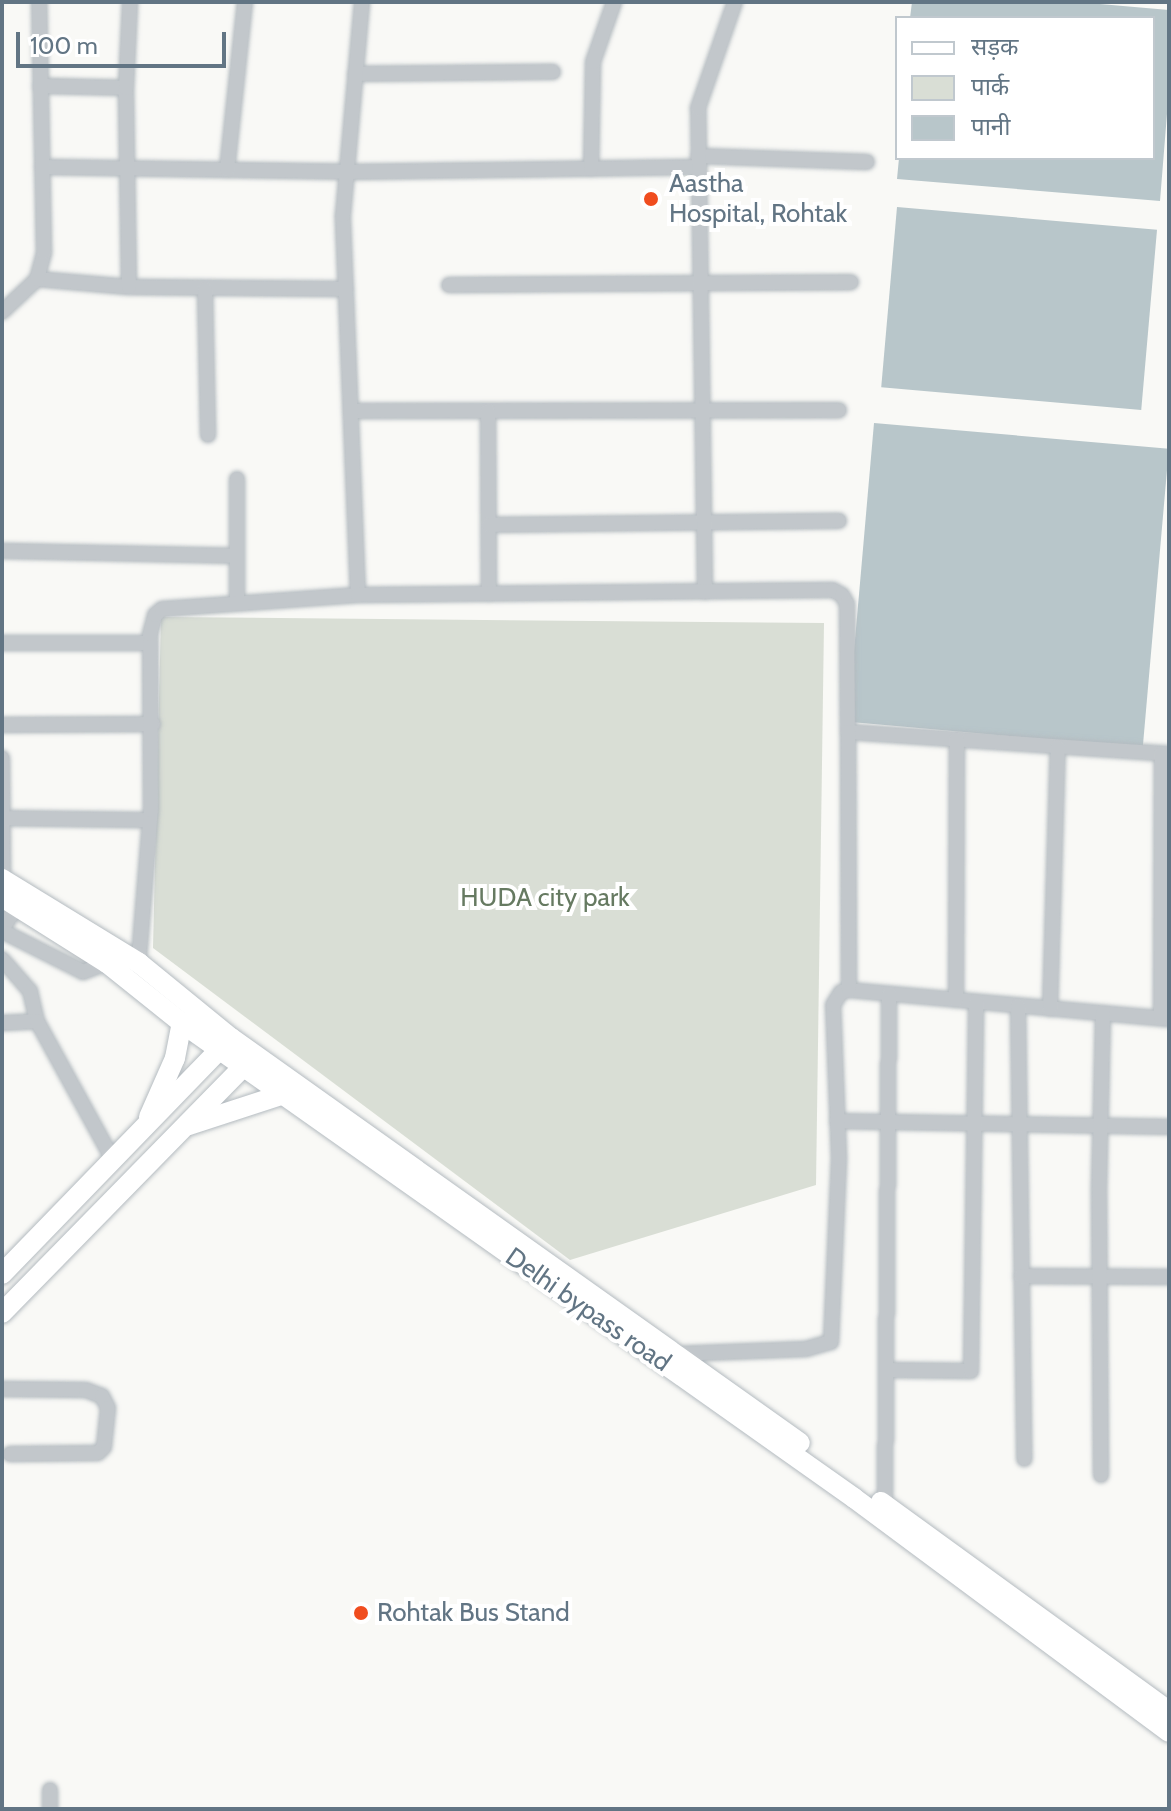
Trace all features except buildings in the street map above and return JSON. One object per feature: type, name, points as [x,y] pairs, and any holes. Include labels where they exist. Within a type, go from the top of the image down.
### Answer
[{"type":"main road","name":"Delhi bypass road","points":[[2,879],[139,963],[225,1044]]},
{"type":"main road","name":"Delhi bypass road","points":[[10,902],[107,963],[182,1023],[225,1044],[675,1354],[1169,1732]]},
{"type":"main road","points":[[144,1128],[175,1058],[182,1023]]},
{"type":"main road","points":[[2,1274],[225,1044]]},
{"type":"main road","name":"Delhi bypass road","points":[[250,1061],[284,1094],[1169,1711]]},
{"type":"main road","points":[[2,1313],[250,1061]]},
{"type":"main road","points":[[183,1127],[284,1094]]},
{"type":"street","points":[[2,312],[37,279],[44,252],[39,2]]},
{"type":"street","points":[[129,287],[126,88],[130,2]]},
{"type":"street","points":[[227,170],[245,2]]},
{"type":"street","points":[[358,595],[343,215],[362,2]]},
{"type":"street","points":[[591,169],[593,62],[614,2]]},
{"type":"street","points":[[705,592],[698,108],[735,2]]},
{"type":"street","points":[[355,74],[553,72]]},
{"type":"street","points":[[40,86],[126,88]]},
{"type":"street","points":[[42,167],[347,172],[591,169],[698,162],[867,162]]},
{"type":"street","points":[[37,279],[129,287],[346,289]]},
{"type":"street","points":[[449,285],[851,282]]},
{"type":"street","points":[[205,289],[208,435]]},
{"type":"street","points":[[351,411],[839,410]]},
{"type":"street","points":[[488,411],[489,594]]},
{"type":"street","points":[[237,479],[237,603]]},
{"type":"street","points":[[489,525],[839,521]]},
{"type":"street","points":[[2,551],[237,556]]},
{"type":"street","points":[[137,985],[150,820],[153,724],[150,643],[153,621],[162,609],[358,595],[821,589],[842,595],[847,604],[849,990]]},
{"type":"street","points":[[2,643],[150,643]]},
{"type":"street","points":[[2,725],[153,724]]},
{"type":"street","points":[[675,1354],[806,1349],[831,1342],[839,1158],[833,1005],[841,992],[849,990],[1165,1018],[1159,948],[1166,939],[1165,754],[848,732]]},
{"type":"street","points":[[956,1000],[957,739]]},
{"type":"street","points":[[1050,1009],[1058,747]]},
{"type":"street","points":[[2,758],[2,879]]},
{"type":"street","points":[[2,818],[150,820]]},
{"type":"street","points":[[10,902],[2,930],[83,972],[107,963]]},
{"type":"street","points":[[2,959],[30,991],[37,1021],[113,1160]]},
{"type":"street","points":[[885,1513],[889,994]]},
{"type":"street","points":[[887,1370],[971,1371],[976,1002]]},
{"type":"street","points":[[1018,1006],[1024,1459]]},
{"type":"street","points":[[1101,1475],[1100,1127],[1103,1013]]},
{"type":"street","points":[[2,1023],[37,1021]]},
{"type":"street","points":[[837,1121],[1169,1127]]},
{"type":"street","points":[[1021,1276],[1169,1277]]},
{"type":"street","points":[[2,1389],[86,1390],[102,1396],[108,1408],[104,1447],[98,1453],[10,1454]]},
{"type":"street","points":[[50,1790],[50,1809]]},
{"type":"green space","name":"HUDA city park","points":[[161,617],[824,623],[816,1185],[570,1260],[153,948]]},
{"type":"water","points":[[912,2],[1077,2],[1169,10],[1169,89],[1160,201],[897,179],[899,160],[1155,160],[1155,16],[910,16]]},
{"type":"water","points":[[897,207],[1157,230],[1141,410],[881,387]]},
{"type":"water","points":[[874,423],[1169,449],[1143,748],[848,722]]},
{"type":"place","name":"Aastha Hospital, Rohtak","points":[[651,199]]},
{"type":"place","name":"Rohtak Bus Stand","points":[[361,1613]]}]
